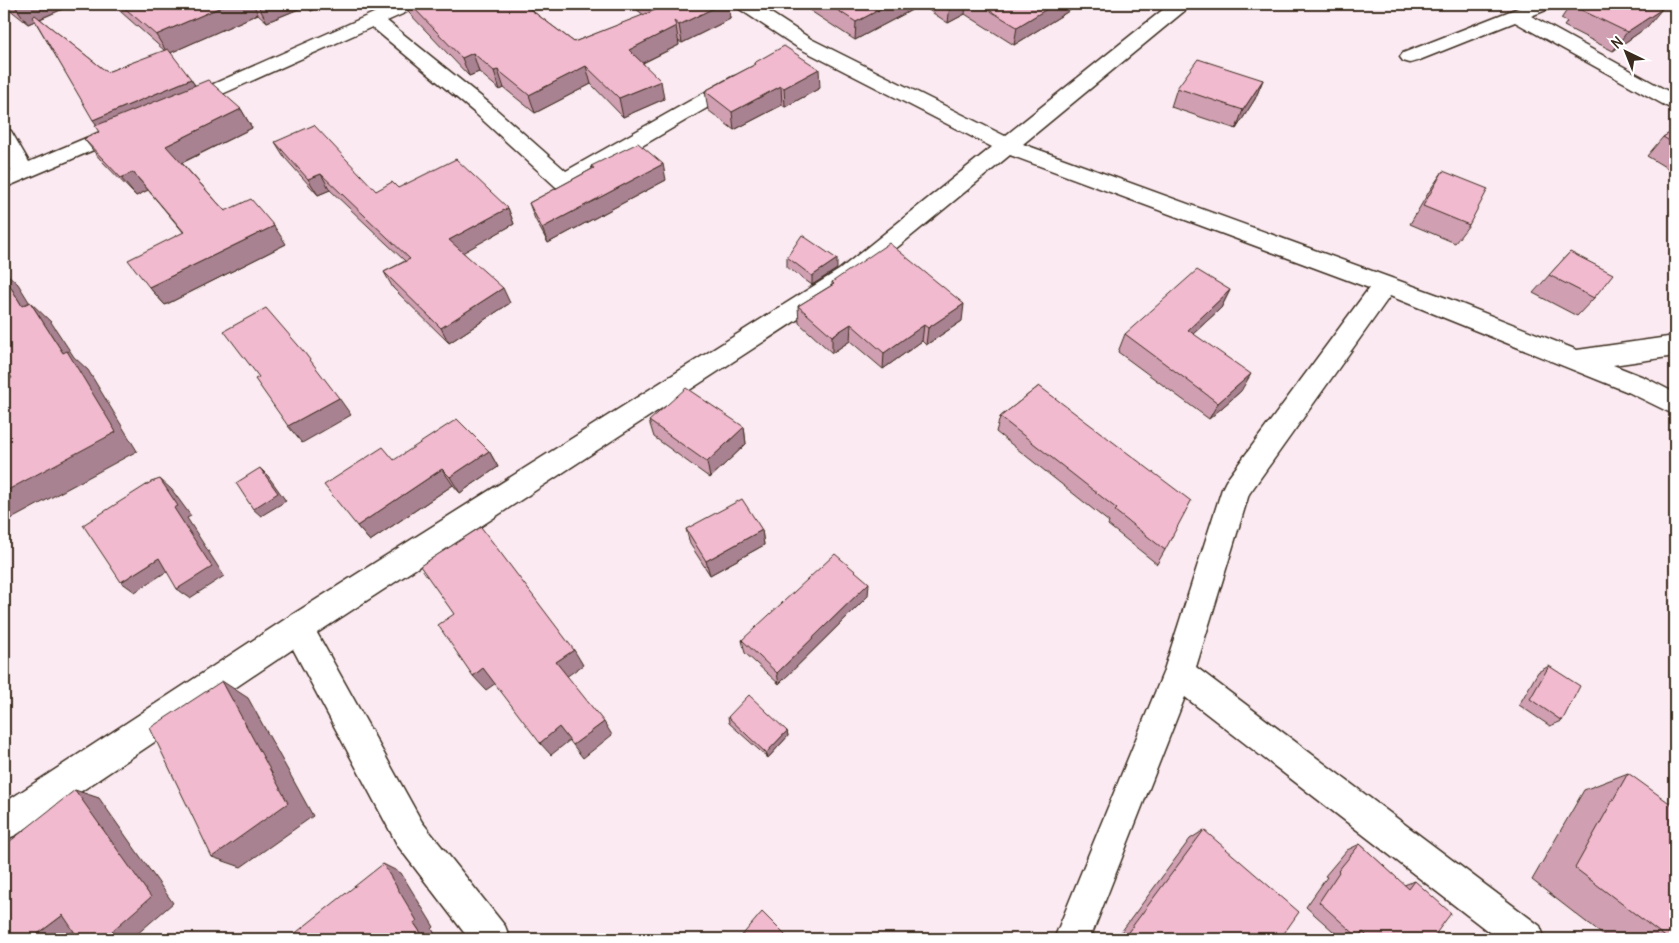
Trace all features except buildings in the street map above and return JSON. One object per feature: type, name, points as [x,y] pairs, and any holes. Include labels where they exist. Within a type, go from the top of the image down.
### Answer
[{"type":"street","points":[[167,111],[409,4]]},
{"type":"street","points":[[745,4],[796,48],[1007,146],[1440,305],[1637,385],[1675,405]]},
{"type":"street","points":[[4,823],[298,628],[847,276],[1181,4]]},
{"type":"street","points":[[1410,57],[1544,4]]},
{"type":"street","points":[[1516,15],[1675,103]]},
{"type":"street","points":[[375,20],[482,108],[564,182],[753,72]]},
{"type":"street","points":[[4,182],[23,172],[140,123]]},
{"type":"street","points":[[4,136],[23,172]]},
{"type":"street","points":[[1072,939],[1179,673],[1236,489],[1385,285]]},
{"type":"street","points":[[1576,360],[1675,346]]},
{"type":"street","points":[[298,628],[410,834],[492,939]]},
{"type":"street","points":[[1179,673],[1527,939]]}]
